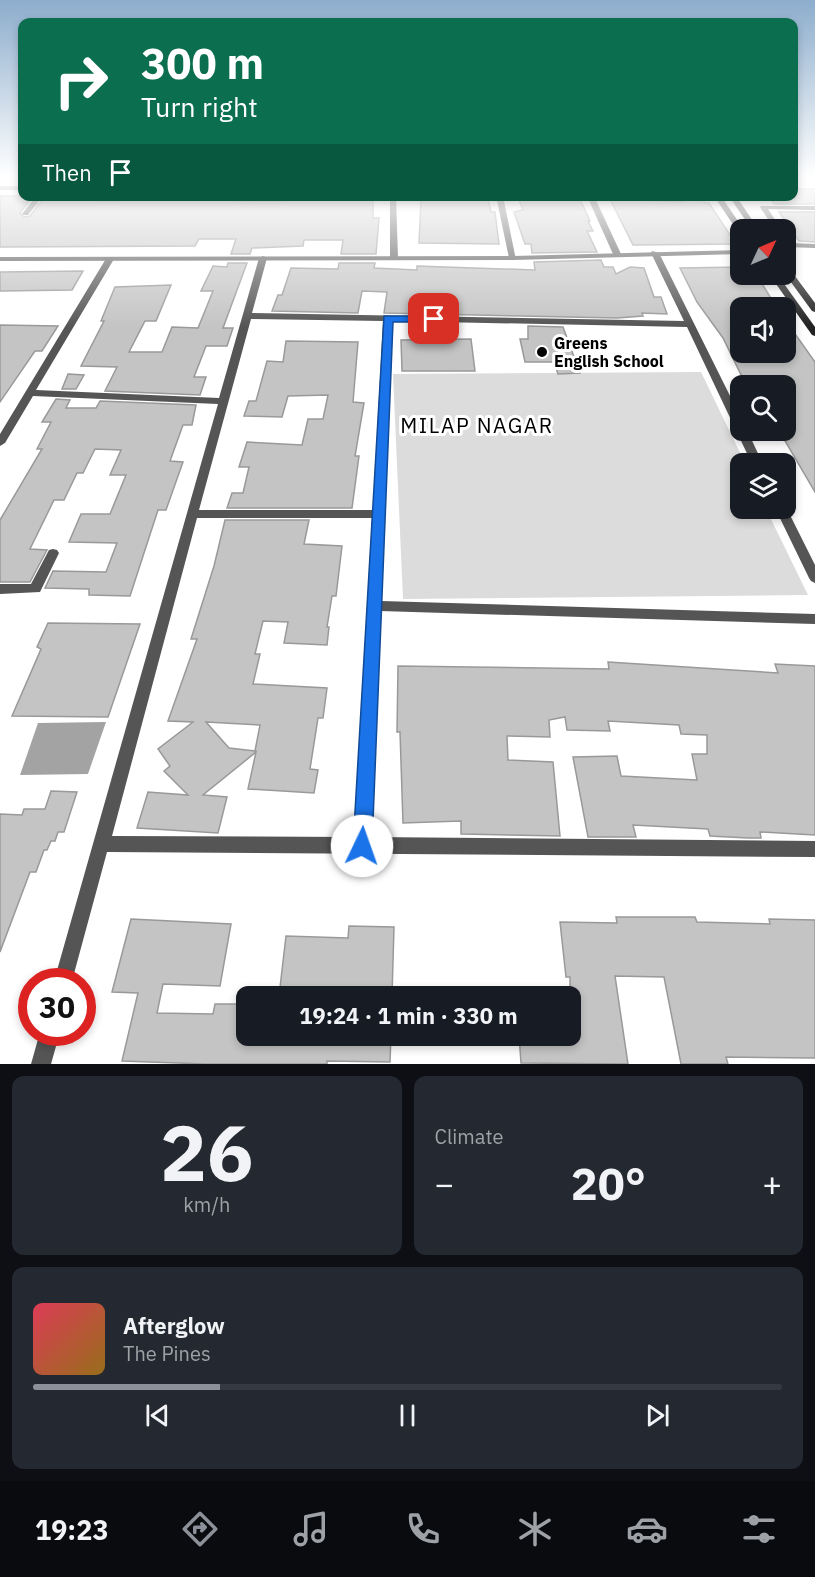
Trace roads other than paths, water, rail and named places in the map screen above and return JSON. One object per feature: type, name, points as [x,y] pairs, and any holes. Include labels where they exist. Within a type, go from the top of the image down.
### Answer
[{"type":"main road","points":[[796,283],[815,309]]},
{"type":"main road","points":[[781,285],[815,333]]},
{"type":"street","points":[[394,228],[394,258]]},
{"type":"street","points":[[506,228],[513,258]]},
{"type":"street","points":[[605,228],[617,254]]},
{"type":"street","points":[[796,245],[815,246]]},
{"type":"street","points":[[0,259],[513,258],[730,252]]},
{"type":"street","points":[[655,253],[730,405]]},
{"type":"street","points":[[67,968],[263,258]]},
{"type":"street","points":[[0,442],[110,259]]},
{"type":"street","points":[[247,316],[690,324]]},
{"type":"street","points":[[362,846],[388,318]]},
{"type":"street","points":[[30,393],[223,401]]},
{"type":"street","points":[[192,514],[378,514]]},
{"type":"street","points":[[786,519],[815,578]]},
{"type":"street","points":[[0,589],[35,589],[53,554]]},
{"type":"street","points":[[374,606],[815,619]]},
{"type":"street","points":[[101,844],[815,849]]},
{"type":"street","points":[[41,1064],[46,1046]]},
{"type":"place","name":"Greens English School","points":[[542,352]]},
{"type":"district","name":"MILAP NAGAR","points":[[477,425]]}]
